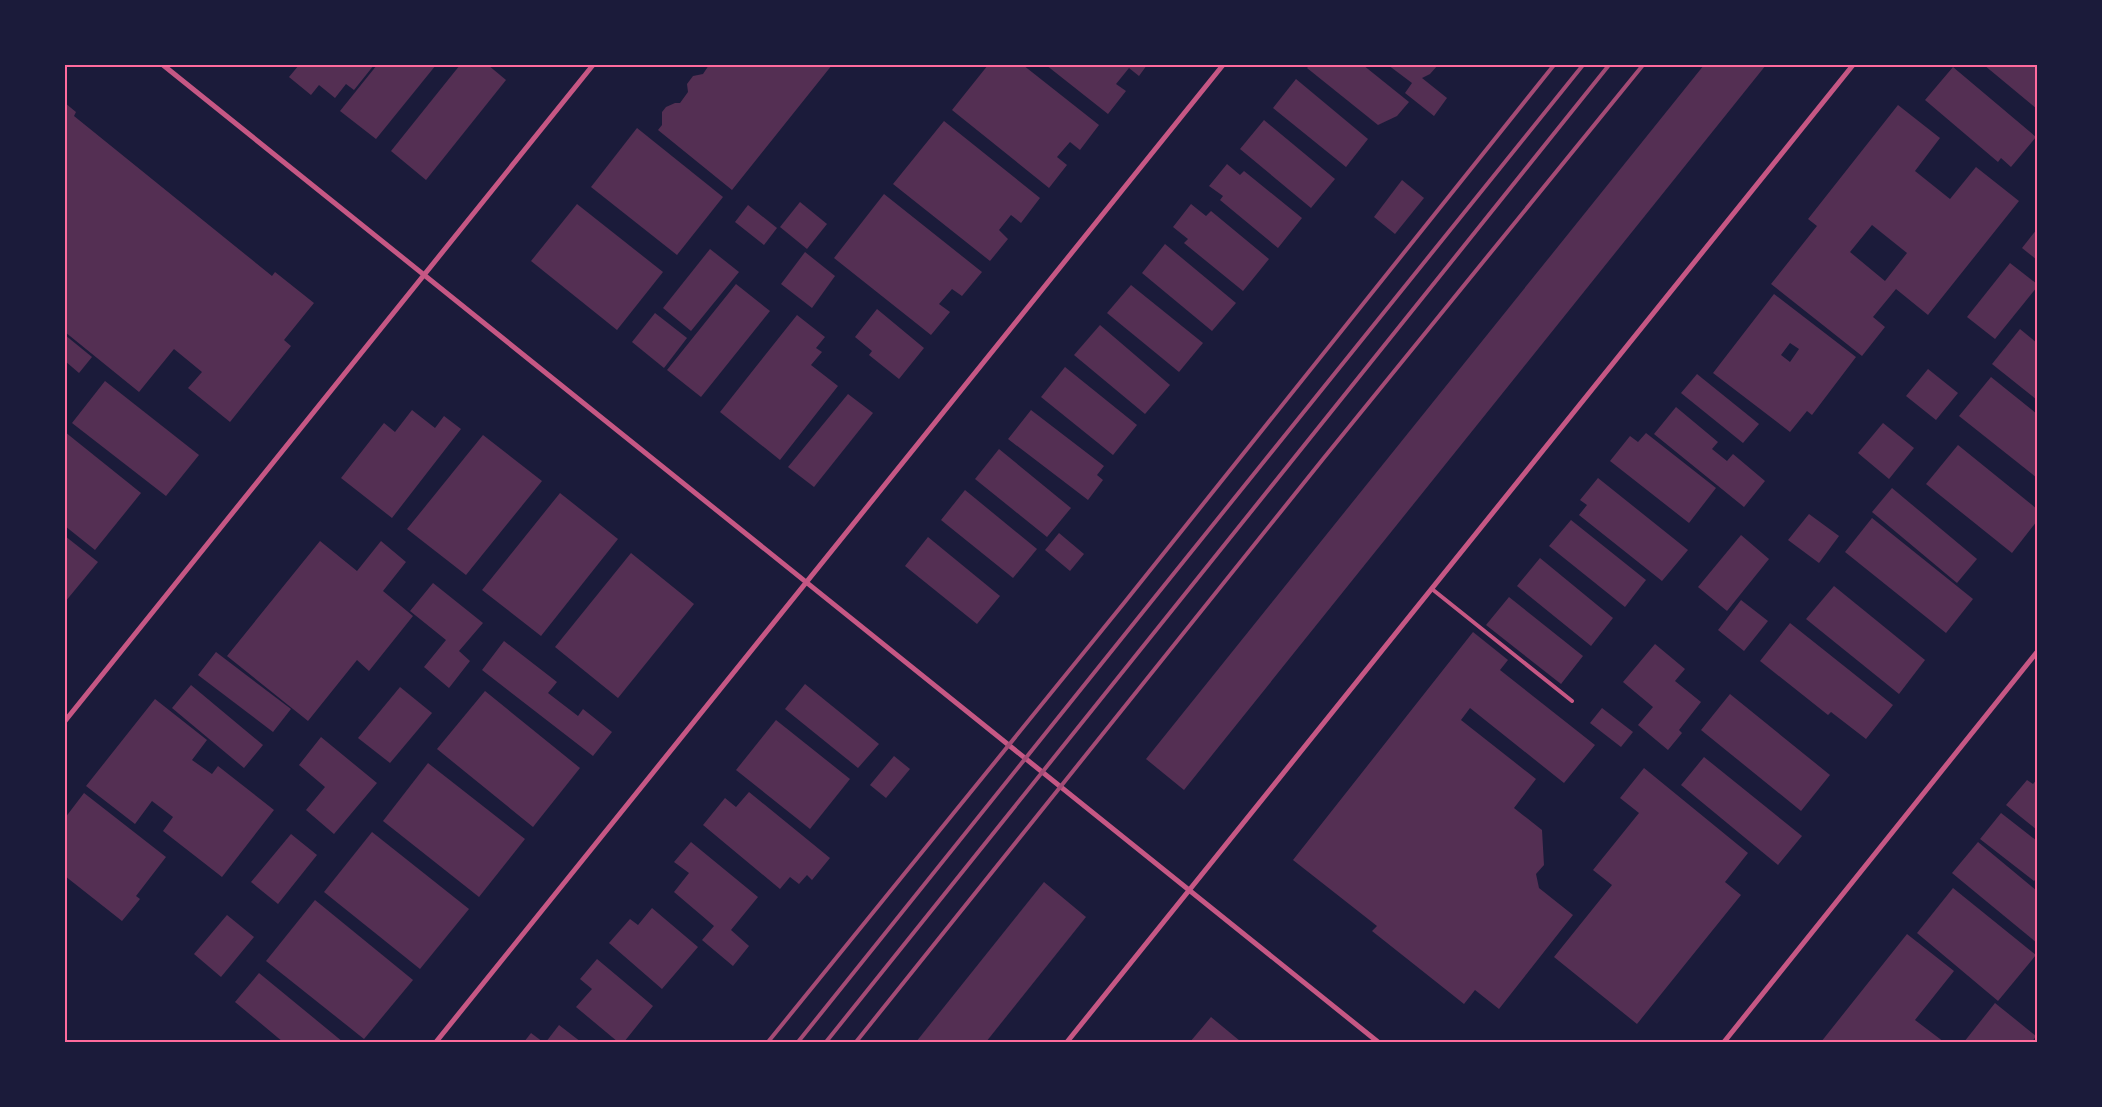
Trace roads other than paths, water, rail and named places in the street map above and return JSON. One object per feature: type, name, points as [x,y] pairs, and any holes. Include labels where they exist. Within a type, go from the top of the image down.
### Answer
[{"type":"street","points":[[163,65],[1378,1042]]},
{"type":"street","points":[[65,721],[592,65]]},
{"type":"street","points":[[436,1042],[1223,65]]},
{"type":"street","points":[[1067,1042],[1853,65]]},
{"type":"street","points":[[1724,1042],[2037,652]]},
{"type":"lane","points":[[1432,589],[1572,701]]},
{"type":"railway","points":[[768,1042],[1124,603],[1554,65]]},
{"type":"railway","points":[[798,1042],[1583,65]]},
{"type":"railway","points":[[826,1042],[1609,65]]},
{"type":"railway","points":[[856,1042],[1323,459],[1643,65]]}]
